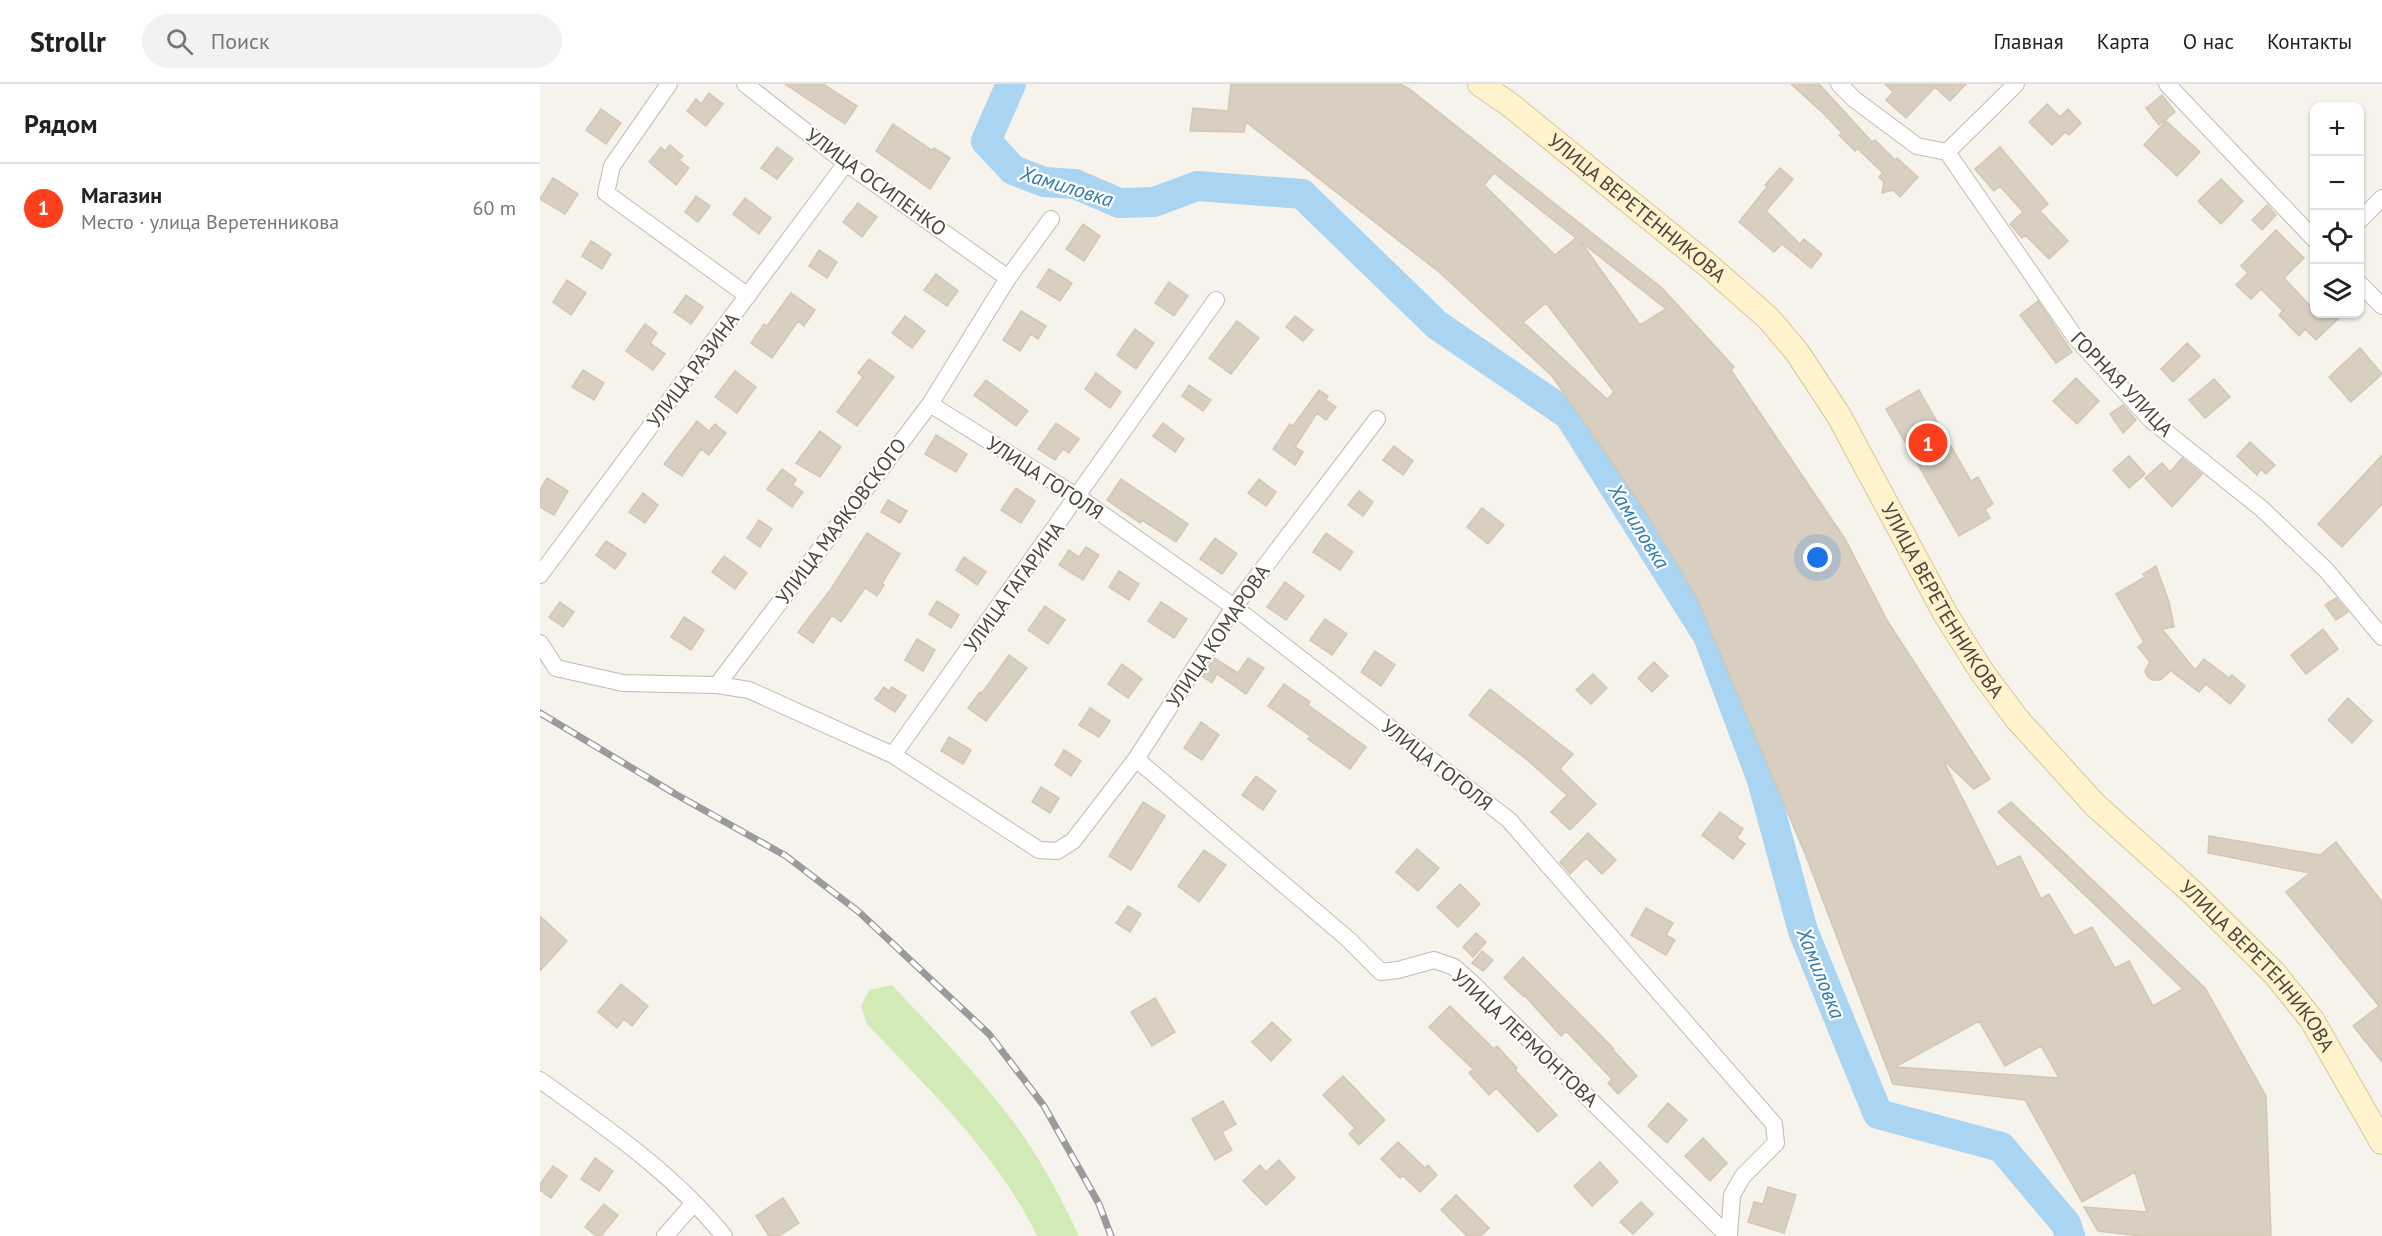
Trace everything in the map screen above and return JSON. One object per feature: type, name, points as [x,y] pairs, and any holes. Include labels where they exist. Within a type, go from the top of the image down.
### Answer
[{"type":"main road","name":"УЛИЦА ВЕРЕТЕННИКОВА","points":[[1480,84],[1509,104],[1710,267],[1768,318],[1797,352],[1839,416],[1946,615],[1982,672],[2017,719],[2095,805],[2193,893],[2275,974],[2312,1020],[2382,1142]]},
{"type":"street","points":[[669,84],[612,166],[606,193],[748,296]]},
{"type":"street","name":"УЛИЦА ОСИПЕНКО","points":[[746,84],[846,163],[1008,278]]},
{"type":"street","points":[[1839,84],[1854,99],[1917,146],[1947,152],[2016,84]]},
{"type":"street","points":[[2167,84],[2310,235]]},
{"type":"street","name":"ГОРНАЯ УЛИЦА","points":[[1947,152],[2075,337],[2151,420],[2262,509],[2327,571],[2382,638]]},
{"type":"street","name":"УЛИЦА РАЗИНА","points":[[540,575],[846,163]]},
{"type":"street","points":[[2364,216],[2382,198]]},
{"type":"street","name":"УЛИЦА МАЯКОВСКОГО","points":[[717,685],[930,404],[1008,278],[1051,219]]},
{"type":"street","points":[[2364,288],[2382,306]]},
{"type":"street","name":"УЛИЦА ГАГАРИНА","points":[[893,755],[1216,300]]},
{"type":"street","name":"УЛИЦА ГОГОЛЯ","points":[[930,404],[1078,497],[1234,607],[1509,820],[1774,1124],[1776,1143],[1743,1176],[1732,1195],[1728,1236]]},
{"type":"street","name":"УЛИЦА КОМАРОВА","points":[[893,755],[1039,850],[1058,851],[1073,841],[1136,759],[1234,607],[1377,419]]},
{"type":"street","points":[[540,643],[556,668],[623,683],[717,685],[749,690],[893,755]]},
{"type":"street","name":"УЛИЦА ЛЕРМОНТОВА","points":[[1136,759],[1348,939],[1381,972],[1398,970],[1434,960],[1454,967],[1728,1236]]},
{"type":"street","points":[[540,1080],[641,1153],[694,1203],[724,1236]]},
{"type":"street","points":[[665,1236],[694,1203]]},
{"type":"green space","points":[[892,985],[971,1070],[1015,1124],[1050,1178],[1079,1236],[1037,1236],[1021,1206],[982,1150],[937,1098],[867,1024],[861,1006],[869,990]]},
{"type":"building","points":[[785,84],[823,84],[857,106],[845,124]]},
{"type":"building","points":[[1231,84],[1400,84],[1662,288],[1734,367],[1731,370],[1845,539],[1888,622],[1990,779],[1974,789],[1943,760],[1997,867],[2020,856],[2041,899],[2049,894],[2074,936],[2092,927],[2115,968],[2129,961],[2153,1006],[2183,989],[1998,812],[2011,802],[2205,988],[2266,1096],[2271,1236],[2141,1236],[2098,1231],[2084,1207],[2147,1212],[2135,1172],[2082,1202],[2025,1100],[1893,1084],[1806,856],[1696,596],[1640,503],[1552,376],[1439,272],[1246,122],[1244,132],[1190,131],[1193,108],[1228,111]],"holes":[[[1494,173],[1576,238],[1555,255],[1484,185]],[[1581,242],[1666,309],[1640,325]],[[1546,303],[1614,392],[1607,399],[1523,322]],[[1979,1021],[2005,1066],[2041,1046],[2059,1078],[1895,1067]]]},
{"type":"building","points":[[1791,84],[1819,84],[1872,142],[1875,140],[1895,160],[1897,158],[1918,177],[1900,197],[1893,190],[1882,193],[1884,182],[1879,177],[1883,173],[1858,149],[1855,151],[1839,135],[1842,133],[1823,113]]},
{"type":"building","points":[[1885,84],[1966,84],[1950,101],[1935,87],[1906,118],[1886,100],[1893,92]]},
{"type":"building","points":[[709,93],[723,104],[706,126],[687,111],[696,99],[701,104]]},
{"type":"building","points":[[2162,95],[2175,112],[2159,125],[2146,108]]},
{"type":"building","points":[[2047,104],[2060,117],[2068,109],[2081,123],[2069,135],[2065,132],[2052,145],[2029,122]]},
{"type":"building","points":[[601,109],[621,123],[606,144],[586,130]]},
{"type":"building","points":[[2166,121],[2200,152],[2177,176],[2144,145]]},
{"type":"building","points":[[893,124],[932,150],[934,148],[950,158],[930,189],[876,151]]},
{"type":"building","points":[[670,145],[683,156],[679,160],[689,168],[676,185],[649,162],[661,147],[665,151]]},
{"type":"building","points":[[777,147],[793,159],[777,179],[761,168]]},
{"type":"building","points":[[2000,147],[2048,204],[2040,211],[2068,241],[2049,259],[2025,235],[2022,238],[2010,224],[2023,212],[2000,186],[1994,191],[1975,169]]},
{"type":"building","points":[[1780,168],[1793,179],[1766,211],[1800,244],[1804,239],[1822,254],[1811,268],[1782,244],[1774,252],[1739,222]]},
{"type":"building","points":[[553,178],[578,194],[565,214],[540,199]]},
{"type":"building","points":[[2221,179],[2243,201],[2221,224],[2198,201]]},
{"type":"building","points":[[696,196],[710,206],[698,222],[685,212]]},
{"type":"building","points":[[745,198],[771,218],[759,234],[733,214]]},
{"type":"building","points":[[858,203],[877,217],[862,237],[843,222]]},
{"type":"building","points":[[2267,205],[2276,215],[2262,230],[2252,220]]},
{"type":"building","points":[[1083,224],[1100,236],[1084,261],[1066,249]]},
{"type":"building","points":[[2276,230],[2304,258],[2284,278],[2310,306],[2310,318],[2339,318],[2316,340],[2305,329],[2299,336],[2279,315],[2283,311],[2261,289],[2251,299],[2236,285],[2248,273],[2241,266]]},
{"type":"building","points":[[591,241],[611,254],[602,269],[582,256]]},
{"type":"building","points":[[819,250],[837,262],[827,278],[809,266]]},
{"type":"building","points":[[1049,269],[1072,283],[1060,301],[1037,287]]},
{"type":"building","points":[[936,274],[958,291],[947,306],[924,290]]},
{"type":"building","points":[[567,280],[586,293],[571,315],[553,302]]},
{"type":"building","points":[[1169,282],[1188,296],[1174,316],[1155,303]]},
{"type":"building","points":[[791,293],[815,310],[804,326],[798,321],[772,358],[751,343],[764,324],[767,326]]},
{"type":"building","points":[[686,295],[703,307],[691,324],[674,312]]},
{"type":"building","points":[[2038,301],[2072,352],[2056,363],[2020,315]]},
{"type":"building","points":[[1021,311],[1046,326],[1038,339],[1031,334],[1020,351],[1003,340]]},
{"type":"building","points":[[905,316],[925,331],[912,348],[892,333]]},
{"type":"building","points":[[1295,316],[1313,330],[1303,341],[1286,327]]},
{"type":"building","points":[[1237,321],[1259,338],[1231,374],[1209,358]]},
{"type":"building","points":[[645,324],[657,333],[650,343],[665,354],[653,370],[626,351]]},
{"type":"building","points":[[1135,329],[1154,343],[1136,369],[1117,355]]},
{"type":"building","points":[[2187,343],[2200,356],[2173,382],[2161,369]]},
{"type":"building","points":[[2360,348],[2382,374],[2351,402],[2329,377]]},
{"type":"building","points":[[869,359],[894,377],[857,426],[837,412],[863,377],[858,373]]},
{"type":"building","points":[[583,370],[604,383],[594,400],[572,387]]},
{"type":"building","points":[[735,371],[756,387],[737,413],[715,397]]},
{"type":"building","points":[[1096,373],[1121,392],[1110,408],[1085,389]]},
{"type":"building","points":[[2076,378],[2099,401],[2077,424],[2053,401]]},
{"type":"building","points":[[2214,379],[2230,397],[2205,418],[2189,400]]},
{"type":"building","points":[[986,380],[1028,411],[1016,426],[974,395]]},
{"type":"building","points":[[1189,385],[1211,400],[1203,411],[1182,396]]},
{"type":"building","points":[[1319,390],[1328,396],[1326,400],[1336,407],[1326,420],[1317,413],[1295,447],[1303,452],[1295,465],[1273,449],[1290,424],[1293,426]]},
{"type":"building","points":[[1919,390],[1971,481],[1978,477],[1993,504],[1985,509],[1990,518],[1959,536],[1886,409]]},
{"type":"building","points":[[2123,405],[2136,420],[2123,433],[2110,414]]},
{"type":"building","points":[[697,421],[709,431],[715,424],[726,433],[709,455],[701,449],[682,476],[664,464]]},
{"type":"building","points":[[1056,423],[1079,439],[1069,453],[1063,449],[1055,460],[1038,449]]},
{"type":"building","points":[[1163,423],[1184,439],[1175,452],[1153,436]]},
{"type":"building","points":[[820,431],[841,447],[820,477],[796,463]]},
{"type":"building","points":[[936,435],[967,454],[956,472],[925,454]]},
{"type":"building","points":[[2250,442],[2275,465],[2266,474],[2261,469],[2257,475],[2237,456]]},
{"type":"building","points":[[1394,446],[1413,461],[1403,475],[1383,460]]},
{"type":"building","points":[[2382,455],[2382,504],[2342,547],[2318,524]]},
{"type":"building","points":[[2129,456],[2145,474],[2129,488],[2113,470]]},
{"type":"building","points":[[2182,458],[2202,474],[2172,507],[2145,478],[2162,463],[2170,472]]},
{"type":"building","points":[[782,469],[796,479],[793,485],[803,492],[792,507],[767,489]]},
{"type":"building","points":[[547,478],[568,491],[554,515],[540,507],[540,490]]},
{"type":"building","points":[[1121,479],[1188,524],[1176,542],[1142,520],[1140,523],[1107,500]]},
{"type":"building","points":[[1259,479],[1276,492],[1266,506],[1248,493]]},
{"type":"building","points":[[1016,488],[1035,501],[1021,523],[1001,510]]},
{"type":"building","points":[[1359,491],[1373,502],[1363,516],[1348,505]]},
{"type":"building","points":[[643,493],[658,505],[645,523],[629,512]]},
{"type":"building","points":[[888,500],[907,511],[900,523],[881,512]]},
{"type":"building","points":[[1482,508],[1504,525],[1488,544],[1467,527]]},
{"type":"building","points":[[759,520],[772,529],[760,547],[747,538]]},
{"type":"building","points":[[867,533],[900,554],[882,583],[884,585],[877,596],[865,588],[841,622],[832,615],[813,643],[798,632],[831,589]]},
{"type":"building","points":[[1326,533],[1353,552],[1340,570],[1313,552]]},
{"type":"building","points":[[1215,538],[1237,554],[1222,574],[1200,559]]},
{"type":"building","points":[[606,541],[626,554],[615,569],[596,555]]},
{"type":"building","points":[[1086,547],[1099,555],[1083,580],[1059,565],[1069,550],[1079,557]]},
{"type":"building","points":[[724,556],[747,573],[735,589],[712,572]]},
{"type":"building","points":[[964,557],[986,572],[977,585],[956,570]]},
{"type":"building","points":[[2156,566],[2169,602],[2174,627],[2162,629],[2195,670],[2204,659],[2229,678],[2232,675],[2245,686],[2230,704],[2206,684],[2199,692],[2171,671],[2160,680],[2152,680],[2147,676],[2145,671],[2150,662],[2138,647],[2144,642],[2116,594],[2145,577],[2143,574]]},
{"type":"building","points":[[1119,571],[1139,584],[1129,600],[1109,587]]},
{"type":"building","points":[[1285,582],[1304,596],[1286,620],[1267,607]]},
{"type":"building","points":[[2336,598],[2348,612],[2336,620],[2325,605]]},
{"type":"building","points":[[937,601],[959,615],[951,628],[929,614]]},
{"type":"building","points":[[560,602],[574,612],[563,627],[549,617]]},
{"type":"building","points":[[1161,602],[1187,619],[1174,638],[1148,621]]},
{"type":"building","points":[[1045,606],[1065,620],[1048,644],[1028,630]]},
{"type":"building","points":[[684,617],[704,630],[691,650],[671,637]]},
{"type":"building","points":[[1325,619],[1347,634],[1332,655],[1310,640]]},
{"type":"building","points":[[2323,629],[2338,649],[2306,674],[2291,655]]},
{"type":"building","points":[[917,639],[935,650],[923,671],[905,660]]},
{"type":"building","points":[[1375,651],[1395,665],[1381,686],[1361,672]]},
{"type":"building","points":[[1009,655],[1027,668],[986,721],[968,708],[980,692],[982,693]]},
{"type":"building","points":[[1214,658],[1238,673],[1248,658],[1264,668],[1246,694],[1217,674],[1212,683],[1202,676]]},
{"type":"building","points":[[1654,662],[1668,676],[1652,692],[1638,678]]},
{"type":"building","points":[[1122,664],[1142,679],[1128,698],[1108,684]]},
{"type":"building","points":[[1593,674],[1607,688],[1591,704],[1576,690]]},
{"type":"building","points":[[1284,684],[1310,702],[1308,705],[1366,747],[1350,769],[1268,706]]},
{"type":"building","points":[[884,687],[889,691],[892,687],[906,696],[895,712],[875,699]]},
{"type":"building","points":[[1490,689],[1573,754],[1560,769],[1596,804],[1570,830],[1551,812],[1567,795],[1526,759],[1469,715]]},
{"type":"building","points":[[2348,698],[2372,721],[2352,743],[2328,720]]},
{"type":"building","points":[[1090,708],[1110,721],[1099,737],[1079,725]]},
{"type":"building","points":[[1201,722],[1219,735],[1202,760],[1184,748]]},
{"type":"building","points":[[949,737],[971,750],[963,764],[941,751]]},
{"type":"building","points":[[1064,750],[1081,761],[1071,776],[1055,765]]},
{"type":"building","points":[[1256,776],[1276,791],[1263,810],[1242,795]]},
{"type":"building","points":[[1041,787],[1059,798],[1050,813],[1032,802]]},
{"type":"building","points":[[1143,802],[1165,816],[1131,870],[1109,856]]},
{"type":"building","points":[[1720,812],[1743,829],[1737,838],[1745,844],[1733,859],[1702,835]]},
{"type":"building","points":[[1588,833],[1616,860],[1602,874],[1586,858],[1570,874],[1560,862]]},
{"type":"building","points":[[2209,836],[2320,855],[2336,842],[2382,902],[2382,1062],[2353,1026],[2379,1006],[2286,892],[2310,873],[2208,853]]},
{"type":"building","points":[[1417,849],[1439,868],[1418,891],[1396,872]]},
{"type":"building","points":[[1204,850],[1226,865],[1199,902],[1178,886]]},
{"type":"building","points":[[1460,884],[1480,904],[1458,927],[1437,907]]},
{"type":"building","points":[[1128,906],[1141,914],[1130,932],[1116,923]]},
{"type":"building","points":[[1646,908],[1673,923],[1666,935],[1675,940],[1666,955],[1631,935]]},
{"type":"building","points":[[540,916],[567,941],[540,971]]},
{"type":"building","points":[[1476,933],[1486,942],[1473,957],[1463,947]]},
{"type":"building","points":[[1482,951],[1493,960],[1483,971],[1472,963]]},
{"type":"building","points":[[1523,957],[1614,1049],[1637,1076],[1618,1094],[1608,1083],[1612,1079],[1566,1031],[1561,1036],[1524,995],[1504,978]]},
{"type":"building","points":[[621,984],[648,1006],[632,1026],[624,1019],[617,1028],[598,1012]]},
{"type":"building","points":[[1155,998],[1175,1032],[1152,1046],[1131,1012]]},
{"type":"building","points":[[1450,1006],[1494,1049],[1497,1046],[1517,1068],[1515,1070],[1557,1115],[1538,1132],[1496,1088],[1489,1095],[1469,1073],[1473,1069],[1429,1027]]},
{"type":"building","points":[[1272,1022],[1291,1040],[1271,1061],[1252,1042]]},
{"type":"building","points":[[1343,1076],[1385,1120],[1359,1145],[1349,1134],[1355,1128],[1323,1095]]},
{"type":"building","points":[[1223,1101],[1236,1124],[1222,1132],[1232,1150],[1215,1160],[1192,1119]]},
{"type":"building","points":[[1668,1103],[1687,1120],[1667,1143],[1648,1126]]},
{"type":"building","points":[[1703,1138],[1727,1163],[1710,1181],[1685,1156]]},
{"type":"building","points":[[1398,1142],[1425,1168],[1428,1165],[1437,1175],[1420,1192],[1402,1175],[1400,1178],[1381,1159]]},
{"type":"building","points":[[595,1158],[613,1171],[599,1191],[581,1179]]},
{"type":"building","points":[[1279,1160],[1295,1178],[1266,1205],[1243,1181],[1260,1165],[1266,1172]]},
{"type":"building","points":[[1600,1162],[1618,1182],[1592,1206],[1574,1186]]},
{"type":"building","points":[[553,1166],[567,1176],[551,1198],[540,1190],[540,1184]]},
{"type":"building","points":[[1768,1187],[1796,1195],[1784,1233],[1748,1222],[1754,1202],[1763,1204]]},
{"type":"building","points":[[1456,1195],[1489,1228],[1481,1236],[1467,1236],[1441,1210]]},
{"type":"building","points":[[783,1198],[799,1223],[779,1236],[769,1236],[756,1216]]},
{"type":"building","points":[[1641,1202],[1653,1214],[1633,1234],[1620,1222]]},
{"type":"building","points":[[604,1204],[618,1215],[601,1236],[596,1236],[585,1227]]},
{"type":"waterway","name":"Хамиловка","points":[[1011,84],[986,141],[1013,170],[1044,182],[1075,184],[1119,203],[1154,202],[1197,186],[1302,194],[1437,325],[1569,415],[1708,636],[1762,780],[1803,931],[1878,1114],[2001,1147],[2066,1224],[2070,1236]]},
{"type":"railway","points":[[540,713],[677,795],[786,856],[859,912],[989,1034],[1044,1106],[1099,1204],[1111,1236]]},
{"type":"place","name":"Магазин","points":[[1928,443]]}]
